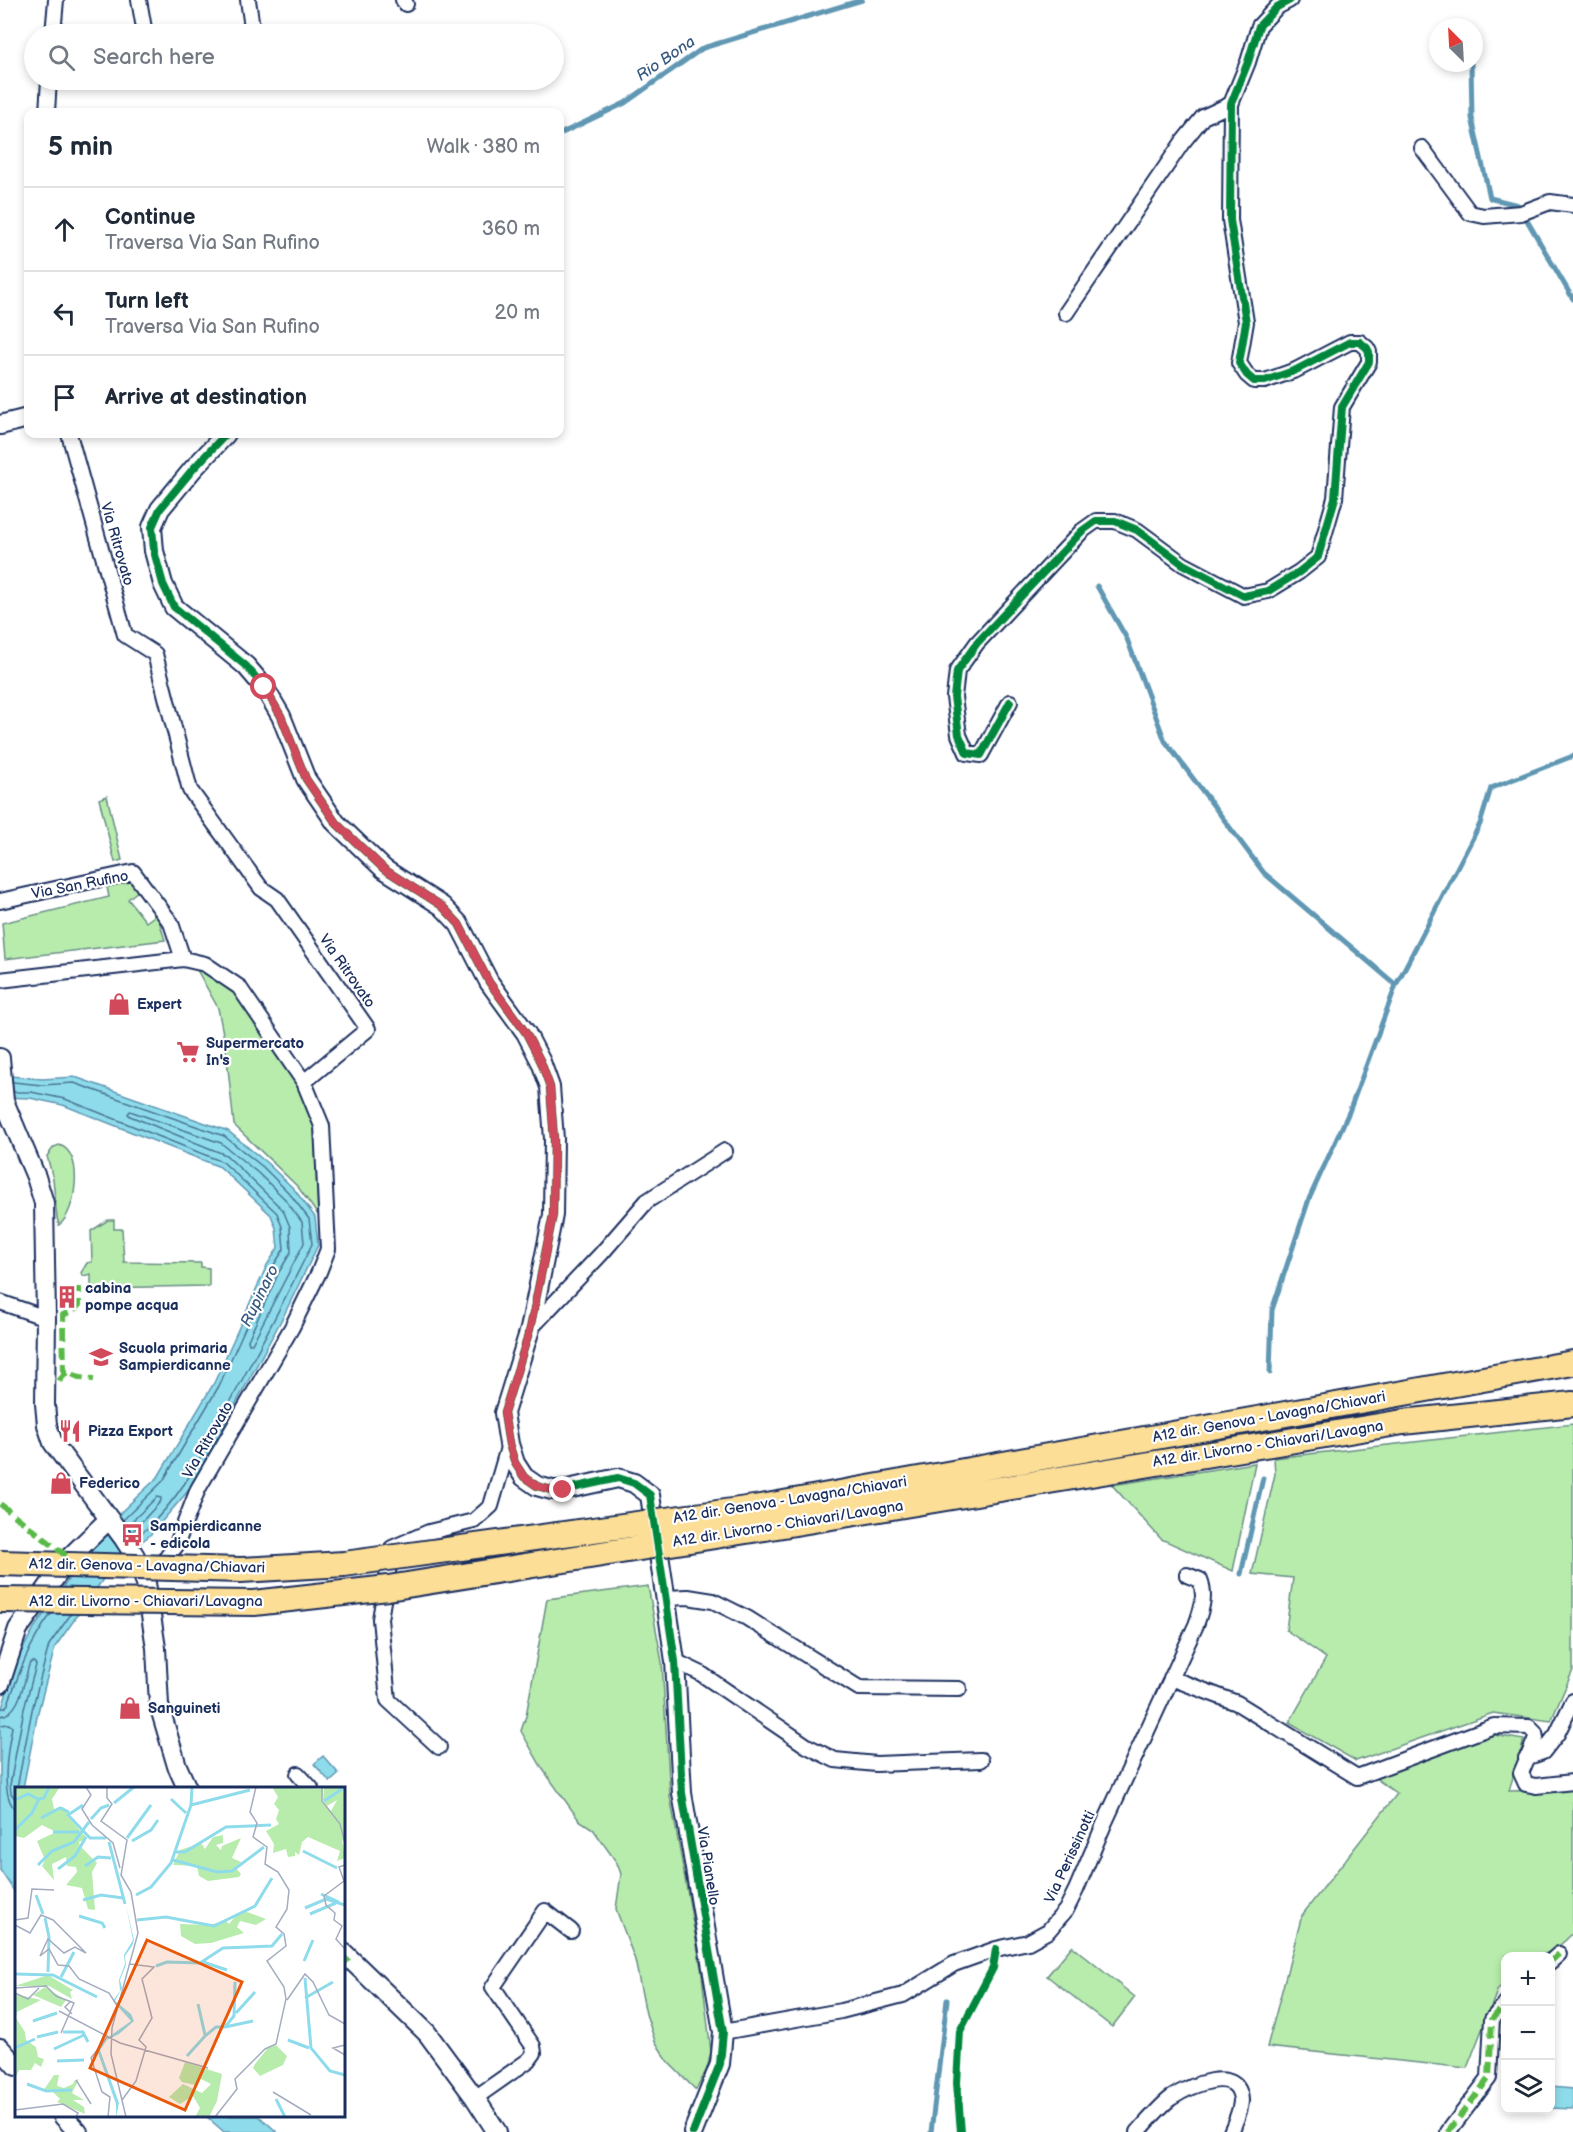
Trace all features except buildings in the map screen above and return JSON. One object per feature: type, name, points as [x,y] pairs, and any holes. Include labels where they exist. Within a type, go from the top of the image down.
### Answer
[{"type":"highway","name":"A12 dir. Genova - Lavagna/Chiavari","points":[[0,1563],[241,1570],[344,1564],[763,1517],[1573,1363]]},
{"type":"highway","name":"A12 dir. Livorno - Chiavari/Lavagna","points":[[0,1600],[254,1603],[388,1588],[763,1517],[1403,1422],[1573,1404]]},
{"type":"street","points":[[54,24],[56,0]]},
{"type":"street","points":[[139,0],[143,24]]},
{"type":"street","points":[[248,0],[252,24]]},
{"type":"street","points":[[1010,702],[981,755],[967,753],[959,735],[954,697],[957,671],[977,643],[1082,531],[1096,520],[1115,521],[1137,530],[1183,564],[1244,596],[1268,591],[1318,557],[1335,498],[1342,407],[1369,362],[1369,352],[1360,342],[1350,342],[1296,370],[1265,381],[1254,381],[1247,375],[1239,363],[1246,322],[1230,220],[1231,104],[1259,26],[1277,7],[1290,0]]},
{"type":"street","points":[[47,108],[48,90]]},
{"type":"street","points":[[1066,313],[1182,143],[1203,117],[1231,104]]},
{"type":"street","points":[[1422,148],[1470,213],[1484,216],[1521,213],[1550,202],[1573,205]]},
{"type":"street","points":[[0,425],[24,419]]},
{"type":"street","name":"Via Ritrovato","points":[[70,438],[126,634],[155,654],[190,790],[261,888],[277,900],[368,1029],[304,1082],[322,1126],[328,1249],[319,1272],[292,1327],[198,1489],[176,1546],[146,1582]]},
{"type":"street","points":[[222,438],[160,509],[152,527],[154,551],[162,584],[174,607],[246,666],[264,687],[281,716],[306,779],[336,823],[384,869],[442,906],[459,924],[489,982],[526,1033],[541,1062],[550,1087],[554,1139],[553,1215],[530,1329],[504,1413],[509,1444],[490,1506],[474,1521],[429,1532],[392,1548],[380,1619],[388,1700],[439,1747]]},
{"type":"street","name":"Via San Rufino","points":[[0,901],[133,872],[171,923],[183,959]]},
{"type":"street","points":[[0,980],[183,959],[205,964],[239,987],[304,1082]]},
{"type":"street","points":[[1,1066],[4,1110],[36,1177],[44,1203],[47,1425],[53,1443],[135,1556],[146,1582],[156,1648],[159,1705],[177,1766],[187,1787]]},
{"type":"street","points":[[530,1329],[601,1254],[647,1201],[725,1151]]},
{"type":"street","points":[[0,1302],[46,1318]]},
{"type":"street","name":"Via Pianello","points":[[509,1444],[515,1463],[524,1477],[537,1486],[563,1490],[618,1478],[634,1483],[650,1495],[675,1661],[682,1793],[723,2032],[720,2064],[693,2132]]},
{"type":"street","points":[[0,1682],[18,1629],[69,1558],[108,1520]]},
{"type":"street","name":"Via Perissinotti","points":[[723,2032],[841,2011],[903,1995],[954,1964],[996,1949],[1028,1942],[1048,1931],[1065,1910],[1076,1890],[1196,1625],[1203,1606],[1203,1587],[1200,1580],[1187,1575]]},
{"type":"street","points":[[666,1598],[688,1597],[714,1601],[747,1618],[859,1688],[959,1689]]},
{"type":"street","points":[[675,1661],[700,1673],[807,1746],[836,1760],[876,1764],[981,1760]]},
{"type":"street","points":[[1171,1678],[1238,1703],[1357,1777],[1494,1726],[1530,1727],[1535,1733],[1536,1738],[1521,1773],[1526,1784],[1536,1786],[1573,1782]]},
{"type":"street","points":[[1526,1758],[1543,1752],[1557,1734],[1573,1701]]},
{"type":"street","points":[[298,1774],[310,1787]]},
{"type":"street","points":[[475,2098],[529,2060],[534,2053],[533,2046],[493,1987],[545,1911],[571,1931]]},
{"type":"street","points":[[345,1954],[427,2033],[497,2132]]},
{"type":"street","points":[[1448,2132],[1489,2078],[1492,2019],[1503,2006]]},
{"type":"street","points":[[0,2048],[15,2065]]},
{"type":"street","points":[[1138,2132],[1169,2099],[1189,2088],[1215,2079],[1230,2082],[1239,2093],[1240,2107],[1231,2132]]},
{"type":"street","points":[[65,2117],[78,2132]]},
{"type":"green space","points":[[107,796],[122,860],[115,862],[99,799]]},
{"type":"green space","points":[[134,881],[139,890],[128,899],[146,922],[157,914],[165,940],[5,959],[2,923],[109,897],[107,887]]},
{"type":"green space","points":[[197,970],[218,978],[234,990],[306,1100],[314,1121],[318,1215],[298,1187],[234,1125],[226,1049],[218,1008]]},
{"type":"green space","points":[[59,1145],[67,1150],[72,1159],[75,1183],[70,1208],[59,1225],[53,1179],[47,1156],[54,1147]]},
{"type":"green space","points":[[108,1220],[114,1220],[114,1229],[122,1229],[124,1262],[201,1263],[201,1267],[209,1268],[209,1286],[91,1288],[91,1274],[84,1276],[81,1273],[87,1263],[92,1262],[91,1231]]},
{"type":"green space","points":[[1573,1424],[1573,1670],[1551,1721],[1493,1713],[1356,1761],[1289,1723],[1326,1658],[1286,1630],[1293,1578],[1252,1574],[1275,1474],[1274,1458]]},
{"type":"green space","points":[[1255,1463],[1233,1571],[1161,1539],[1112,1485]]},
{"type":"green space","points":[[648,1586],[662,1662],[670,1796],[701,1967],[711,2052],[707,2069],[696,2090],[668,2062],[655,2041],[646,2014],[635,1960],[616,1909],[621,1874],[617,1863],[593,1829],[579,1820],[542,1768],[521,1731],[526,1716],[547,1599]]},
{"type":"green space","points":[[1494,1735],[1524,1740],[1509,1791],[1573,1790],[1573,1933],[1550,1952],[1501,1952],[1501,1986],[1467,2068],[1267,2047],[1302,1915],[1397,1794],[1374,1777]]},
{"type":"green space","points":[[1072,1946],[1135,1997],[1112,2027],[1047,1976]]},
{"type":"water","name":"Rupinaro","points":[[0,1075],[42,1079],[75,1077],[228,1131],[294,1189],[315,1217],[318,1245],[284,1315],[189,1490],[150,1535],[125,1555],[106,1575],[55,1647],[38,1712],[23,1787],[15,1787],[15,1892],[0,1870],[0,1714],[17,1660],[34,1628],[80,1563],[121,1512],[158,1477],[214,1383],[267,1265],[278,1248],[276,1228],[271,1215],[220,1167],[63,1105],[30,1098],[0,1097]]},
{"type":"water","points":[[323,1756],[339,1774],[330,1782],[314,1764]]},
{"type":"water","points":[[1555,2087],[1573,2089],[1573,2109],[1555,2108]]},
{"type":"water","points":[[207,2117],[260,2117],[277,2132],[224,2132]]},
{"type":"waterway","name":"Rio Bona","points":[[564,132],[625,103],[703,48],[862,0]]},
{"type":"waterway","points":[[1471,72],[1472,118],[1490,198],[1518,205],[1573,299]]},
{"type":"waterway","points":[[1097,586],[1127,639],[1165,741],[1264,873],[1396,985]]},
{"type":"waterway","points":[[1270,1373],[1272,1310],[1309,1199],[1349,1112],[1396,985],[1480,824],[1491,788],[1573,756]]},
{"type":"waterway","points":[[1241,1574],[1263,1478]]},
{"type":"waterway","points":[[931,2132],[947,2000]]},
{"type":"marked path","points":[[64,1375],[63,1315],[79,1305],[79,1287]]},
{"type":"marked path","points":[[59,1381],[67,1372],[81,1378],[94,1379]]},
{"type":"marked path","points":[[0,1504],[69,1558]]},
{"type":"marked path","points":[[1555,1958],[1559,1954]]},
{"type":"marked path","points":[[345,1962],[349,1958]]},
{"type":"marked path","points":[[1448,2132],[1489,2078],[1492,2019],[1503,2006]]},
{"type":"cycle path","points":[[1010,702],[981,755],[967,753],[959,735],[954,697],[957,671],[977,643],[1082,531],[1096,521],[1115,521],[1137,530],[1183,564],[1244,596],[1268,591],[1318,557],[1335,498],[1342,407],[1369,362],[1369,352],[1360,342],[1350,342],[1296,370],[1265,381],[1254,381],[1247,375],[1239,363],[1246,322],[1230,220],[1231,104],[1248,62],[1259,26],[1277,7],[1290,0]]},
{"type":"cycle path","points":[[222,438],[160,509],[152,527],[154,551],[163,584],[174,607],[246,666],[264,687],[281,716],[306,779],[336,823],[384,869],[442,906],[459,924],[489,982],[526,1033],[541,1062],[550,1087],[554,1139],[553,1215],[530,1329],[504,1413],[515,1463],[524,1477],[537,1486],[563,1490],[618,1478],[634,1483],[650,1495],[675,1661],[682,1793],[723,2032],[720,2064],[693,2132]]},
{"type":"cycle path","points":[[961,2132],[957,2083],[960,2031],[993,1968],[996,1949]]},
{"type":"place","name":"Expert","points":[[119,1004]]},
{"type":"place","name":"Supermercato In's","points":[[188,1052]]},
{"type":"place","name":"cabina pompe acqua","points":[[67,1297]]},
{"type":"place","name":"Scuola primaria Sampierdicanne","points":[[101,1357]]},
{"type":"place","name":"Pizza Export","points":[[70,1431]]},
{"type":"place","name":"Federico","points":[[61,1483]]},
{"type":"place","name":"Sampierdicanne - edicola","points":[[132,1535]]},
{"type":"place","name":"Sanguineti","points":[[130,1708]]},
{"type":"route","points":[[264,687],[281,716],[306,779],[336,823],[384,869],[442,906],[459,924],[489,982],[526,1033],[541,1062],[550,1087],[554,1139],[553,1215],[530,1329],[504,1413],[509,1444],[515,1463],[524,1477],[537,1486],[563,1490]]}]
